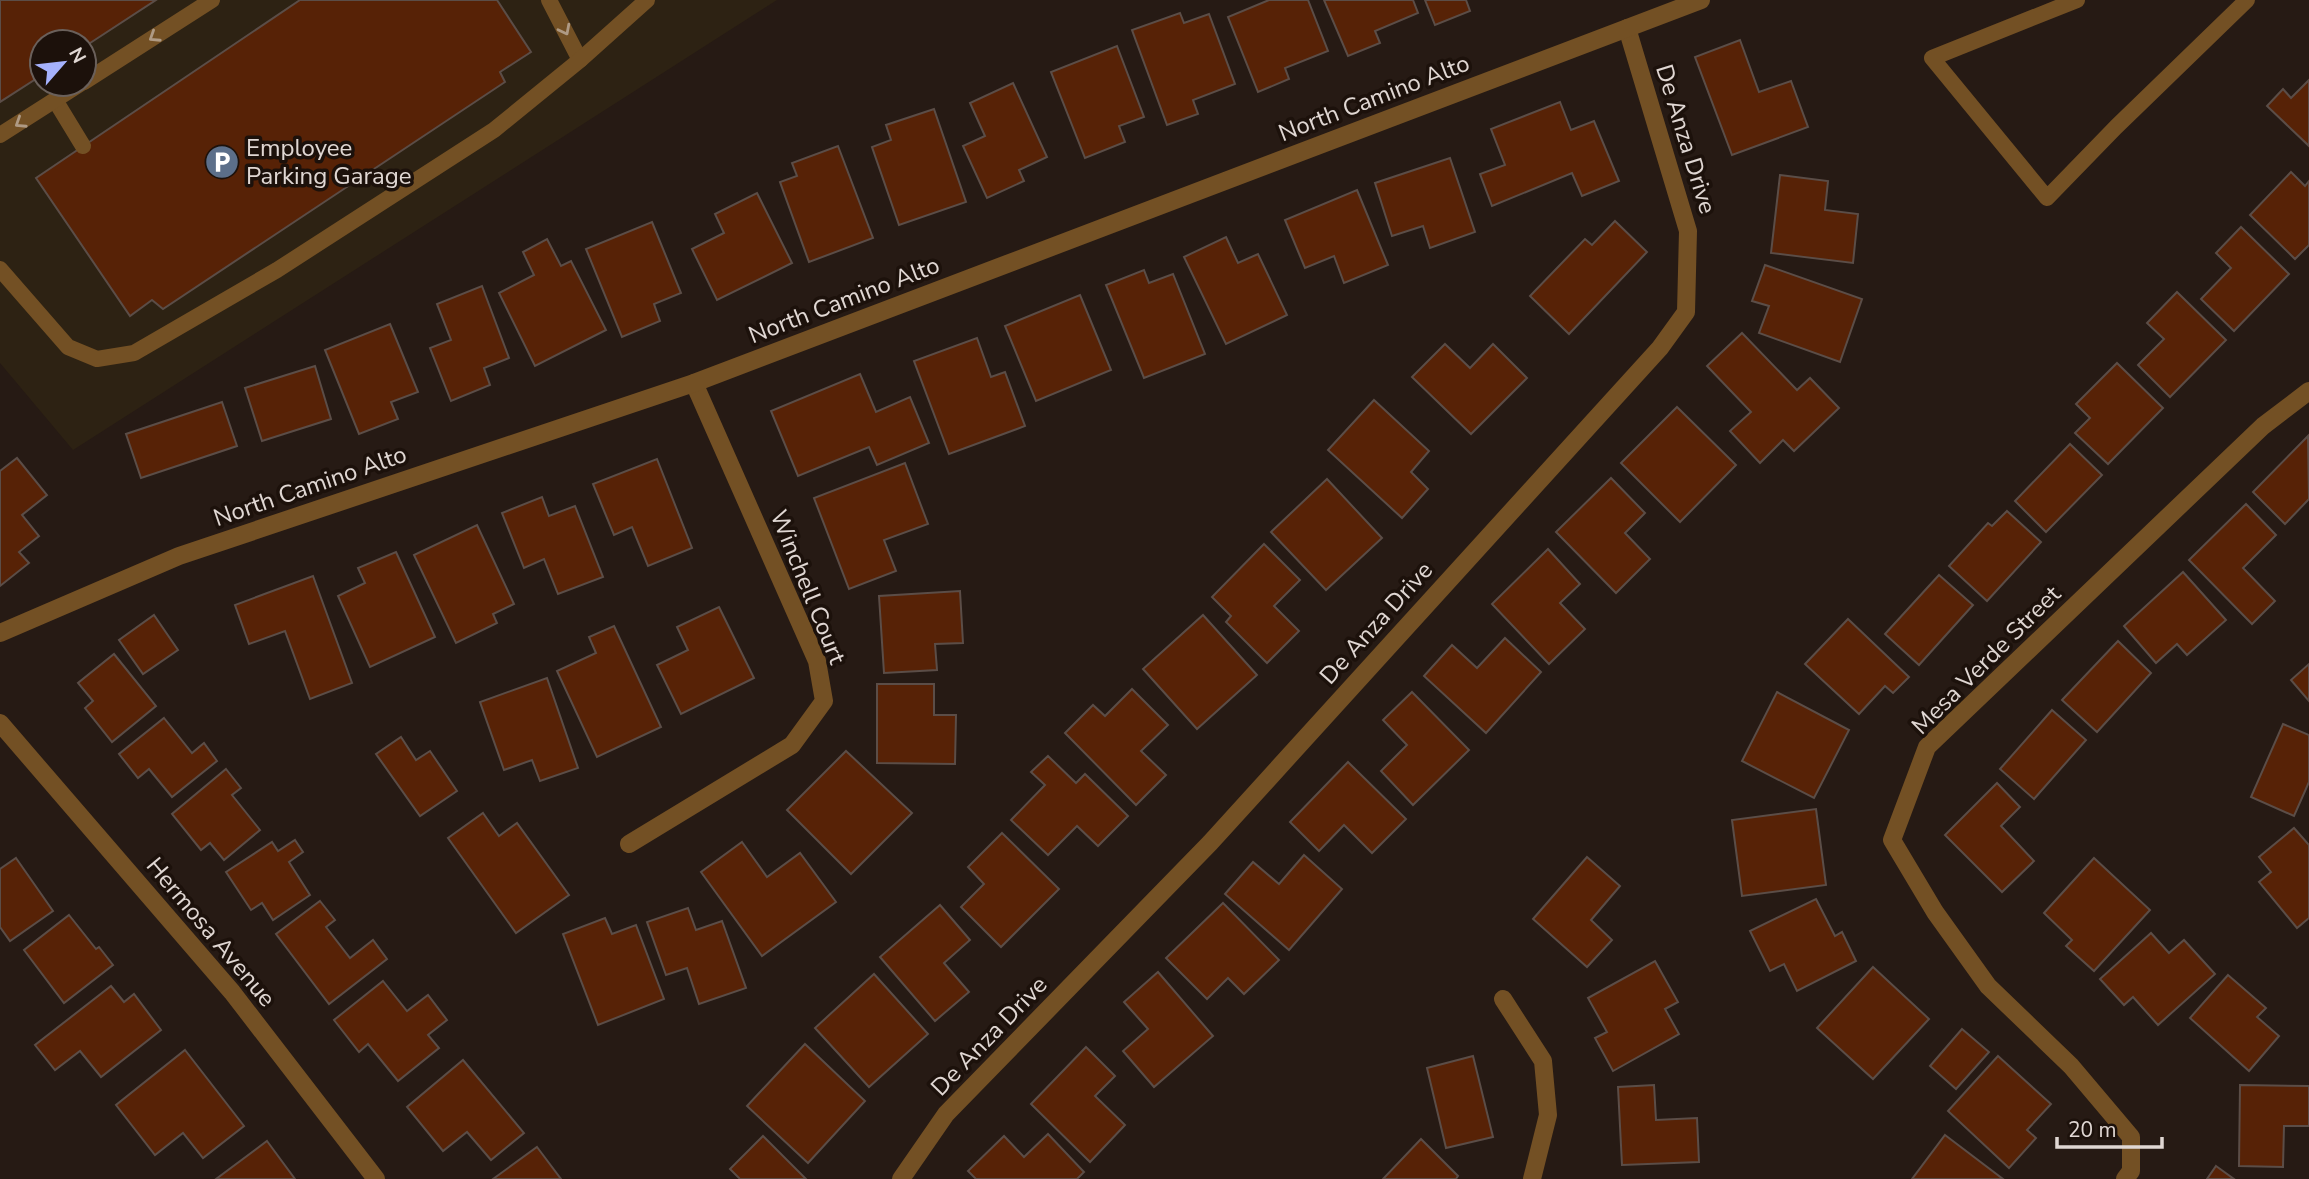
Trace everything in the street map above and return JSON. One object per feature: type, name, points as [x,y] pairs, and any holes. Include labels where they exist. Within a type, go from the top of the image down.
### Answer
[{"type":"street","name":"North Camino Alto","points":[[0,632],[179,556],[694,383],[1701,0]]},
{"type":"street","name":"De Anza Drive","points":[[901,1179],[946,1114],[1210,843],[1660,348],[1686,312],[1688,231],[1627,28]]},
{"type":"street","name":"Winchell Court","points":[[629,844],[792,745],[824,701],[817,661],[694,383]]},
{"type":"street","name":"Mesa Verde Street","points":[[2125,1179],[2132,1171],[2130,1137],[2071,1066],[1988,986],[1935,912],[1892,840],[1927,747],[2263,426],[2309,391]]},
{"type":"street","name":"Hermosa Avenue","points":[[0,723],[232,992],[376,1179]]},
{"type":"street","points":[[1503,999],[1543,1061],[1548,1115],[1532,1179]]},
{"type":"lane","points":[[98,73],[212,0]]},
{"type":"lane","points":[[549,0],[580,60]]},
{"type":"lane","points":[[0,269],[68,346],[97,359],[134,352],[277,270],[494,130],[580,60],[647,0]]},
{"type":"lane","points":[[2077,0],[2045,7],[1932,58],[2047,198],[2247,0]]},
{"type":"lane","points":[[0,135],[58,98]]},
{"type":"lane","points":[[55,100],[83,146]]},
{"type":"shaded area","points":[[0,0],[777,0],[73,450],[0,363]]},
{"type":"building","points":[[0,0],[156,0],[98,38],[98,28],[28,28],[28,84],[0,102]]},
{"type":"building","name":"Employee Parking Garage","points":[[300,0],[497,0],[531,52],[500,72],[505,82],[163,309],[152,300],[130,316],[36,178]]},
{"type":"building","points":[[1269,0],[1308,0],[1328,51],[1285,68],[1289,79],[1258,92],[1228,17]]},
{"type":"building","points":[[1324,0],[1413,0],[1418,13],[1375,31],[1380,43],[1348,56]]},
{"type":"building","points":[[1425,0],[1466,0],[1470,11],[1435,25]]},
{"type":"building","points":[[1180,13],[1184,23],[1209,14],[1235,84],[1193,100],[1198,114],[1167,125],[1132,30]]},
{"type":"building","points":[[1740,40],[1759,92],[1791,81],[1808,127],[1732,155],[1695,57]]},
{"type":"building","points":[[1117,46],[1144,117],[1119,126],[1125,142],[1085,158],[1051,72]]},
{"type":"building","points":[[2309,80],[2309,146],[2267,106],[2283,89],[2291,98]]},
{"type":"building","points":[[1013,83],[1047,157],[1019,170],[1024,181],[987,198],[963,146],[985,136],[970,103]]},
{"type":"building","points":[[1560,102],[1571,130],[1594,121],[1619,181],[1582,196],[1572,173],[1492,206],[1480,174],[1505,165],[1491,129]]},
{"type":"building","points":[[934,109],[966,202],[899,225],[872,147],[891,140],[886,125]]},
{"type":"building","points":[[838,146],[873,238],[809,262],[780,182],[797,176],[792,163]]},
{"type":"building","points":[[1450,158],[1475,232],[1430,248],[1423,226],[1392,236],[1375,183]]},
{"type":"building","points":[[2291,172],[2305,186],[2309,181],[2309,245],[2295,259],[2250,215]]},
{"type":"building","points":[[1780,175],[1828,181],[1825,210],[1858,214],[1853,263],[1771,253]]},
{"type":"building","points":[[1357,190],[1388,265],[1344,283],[1334,256],[1305,268],[1285,220]]},
{"type":"building","points":[[757,193],[792,263],[717,300],[692,249],[724,233],[715,214]]},
{"type":"building","points":[[1615,221],[1647,252],[1569,334],[1530,296],[1585,239],[1592,245]]},
{"type":"building","points":[[652,222],[681,293],[654,304],[660,321],[622,337],[586,249]]},
{"type":"building","points":[[2241,227],[2289,274],[2234,331],[2201,299],[2231,268],[2216,253]]},
{"type":"building","points":[[1226,237],[1238,263],[1258,254],[1287,315],[1226,344],[1184,257]]},
{"type":"building","points":[[547,239],[561,266],[571,261],[606,330],[535,366],[499,293],[534,275],[523,252]]},
{"type":"building","points":[[1765,265],[1862,299],[1840,362],[1759,333],[1769,306],[1752,301]]},
{"type":"building","points":[[1144,270],[1149,283],[1173,274],[1205,354],[1144,378],[1106,285]]},
{"type":"building","points":[[482,286],[509,358],[484,368],[490,385],[451,401],[430,348],[451,340],[437,304]]},
{"type":"building","points":[[2177,292],[2226,340],[2170,397],[2138,365],[2164,339],[2147,323]]},
{"type":"building","points":[[1080,295],[1111,370],[1036,401],[1005,326]]},
{"type":"building","points":[[390,324],[418,392],[391,402],[398,419],[359,434],[325,350]]},
{"type":"building","points":[[1742,333],[1797,390],[1810,378],[1839,408],[1794,451],[1783,440],[1760,463],[1730,431],[1751,412],[1707,366]]},
{"type":"building","points":[[977,338],[991,377],[1005,372],[1025,426],[949,454],[914,361]]},
{"type":"building","points":[[1445,344],[1470,368],[1493,344],[1527,378],[1471,434],[1412,377]]},
{"type":"building","points":[[2117,363],[2163,408],[2108,464],[2075,433],[2090,418],[2076,404]]},
{"type":"building","points":[[315,366],[331,419],[262,441],[245,388]]},
{"type":"building","points":[[860,374],[876,412],[910,397],[929,443],[877,465],[869,447],[798,476],[771,411]]},
{"type":"building","points":[[1374,400],[1429,451],[1411,472],[1428,489],[1402,518],[1328,450]]},
{"type":"building","points":[[222,402],[237,446],[141,478],[126,434]]},
{"type":"building","points":[[1677,407],[1736,465],[1680,522],[1621,463]]},
{"type":"building","points":[[2308,436],[2309,499],[2285,524],[2253,492]]},
{"type":"building","points":[[2070,444],[2102,475],[2046,532],[2015,501]]},
{"type":"building","points":[[17,458],[47,495],[22,515],[39,536],[19,552],[29,563],[0,586],[0,471]]},
{"type":"building","points":[[657,459],[692,548],[648,566],[632,527],[614,535],[593,484]]},
{"type":"building","points":[[905,463],[928,524],[884,540],[896,571],[849,589],[814,498]]},
{"type":"building","points":[[1611,478],[1645,513],[1625,533],[1650,559],[1616,593],[1556,532]]},
{"type":"building","points":[[1327,479],[1382,538],[1326,590],[1271,532]]},
{"type":"building","points":[[542,497],[549,516],[575,506],[603,577],[558,594],[544,559],[524,568],[502,513]]},
{"type":"building","points":[[2246,504],[2276,535],[2243,568],[2275,601],[2252,624],[2189,560]]},
{"type":"building","points":[[2007,511],[2041,542],[1987,601],[1949,566],[1988,523],[1992,526]]},
{"type":"building","points":[[477,525],[514,604],[493,614],[497,623],[456,643],[414,555]]},
{"type":"building","points":[[1264,544],[1300,580],[1274,606],[1299,631],[1267,663],[1226,622],[1231,616],[1212,597]]},
{"type":"building","points":[[1548,549],[1580,584],[1560,603],[1585,629],[1549,664],[1492,604]]},
{"type":"building","points":[[396,552],[435,637],[370,667],[338,596],[365,583],[358,568]]},
{"type":"building","points":[[2183,572],[2226,620],[2187,655],[2177,644],[2156,663],[2124,626]]},
{"type":"building","points":[[1939,575],[1973,605],[1919,665],[1885,634]]},
{"type":"building","points":[[313,576],[352,683],[310,699],[285,631],[249,644],[235,605]]},
{"type":"building","points":[[960,591],[963,643],[935,644],[937,670],[884,673],[879,596]]},
{"type":"building","points":[[719,607],[754,678],[681,714],[657,665],[688,650],[677,627]]},
{"type":"building","points":[[154,615],[178,650],[143,674],[119,640]]},
{"type":"building","points":[[1203,615],[1257,675],[1197,729],[1143,669]]},
{"type":"building","points":[[1848,619],[1909,677],[1893,693],[1885,686],[1859,714],[1805,664]]},
{"type":"building","points":[[614,626],[661,727],[597,757],[557,671],[596,653],[589,637]]},
{"type":"building","points":[[1505,638],[1541,672],[1486,733],[1424,676],[1452,645],[1477,668]]},
{"type":"building","points":[[2118,641],[2151,673],[2097,732],[2062,700]]},
{"type":"building","points":[[114,654],[156,706],[112,742],[85,708],[93,701],[78,683]]},
{"type":"building","points":[[2309,664],[2309,701],[2291,680]]},
{"type":"building","points":[[547,678],[578,768],[540,781],[532,760],[504,770],[480,702]]},
{"type":"building","points":[[877,684],[934,684],[934,715],[956,715],[955,764],[877,763]]},
{"type":"building","points":[[1132,689],[1168,725],[1141,751],[1166,775],[1136,805],[1065,733],[1093,705],[1105,716]]},
{"type":"building","points":[[1412,692],[1469,750],[1413,805],[1381,771],[1407,745],[1383,720]]},
{"type":"building","points":[[1777,692],[1849,730],[1814,798],[1742,761]]},
{"type":"building","points":[[2052,710],[2086,740],[2034,799],[2000,769]]},
{"type":"building","points":[[164,718],[192,753],[204,743],[217,761],[172,797],[149,769],[138,778],[119,754]]},
{"type":"building","points":[[2283,724],[2309,735],[2309,782],[2294,816],[2251,797]]},
{"type":"building","points":[[401,737],[416,760],[430,751],[457,791],[420,816],[376,754]]},
{"type":"building","points":[[846,751],[912,813],[851,874],[787,810]]},
{"type":"building","points":[[1048,756],[1076,783],[1085,774],[1128,816],[1098,846],[1077,826],[1048,855],[1011,820],[1045,785],[1031,772]]},
{"type":"building","points":[[1348,762],[1406,819],[1372,853],[1344,825],[1319,851],[1290,822]]},
{"type":"building","points":[[226,769],[241,788],[232,795],[260,830],[224,860],[210,843],[201,850],[172,814]]},
{"type":"building","points":[[1997,783],[2020,807],[2001,826],[2034,861],[2002,892],[1945,835]]},
{"type":"building","points":[[1816,809],[1826,885],[1742,896],[1732,820]]},
{"type":"building","points":[[483,813],[499,836],[517,823],[569,895],[516,933],[448,838]]},
{"type":"building","points":[[2294,828],[2309,845],[2309,918],[2297,928],[2259,882],[2271,872],[2259,857]]},
{"type":"building","points":[[1002,833],[1059,889],[1001,947],[961,907],[984,884],[968,867]]},
{"type":"building","points":[[295,840],[303,852],[289,862],[310,895],[273,920],[262,903],[251,910],[226,872],[272,842],[278,851]]},
{"type":"building","points":[[742,842],[767,877],[800,853],[836,902],[762,956],[701,872]]},
{"type":"building","points":[[1304,855],[1342,889],[1289,950],[1225,894],[1253,862],[1279,884]]},
{"type":"building","points":[[1587,857],[1620,886],[1591,920],[1612,940],[1587,967],[1533,919]]},
{"type":"building","points":[[16,858],[53,911],[10,941],[0,927],[0,869]]},
{"type":"building","points":[[2094,858],[2150,910],[2094,971],[2066,946],[2072,940],[2044,913]]},
{"type":"building","points":[[1816,899],[1835,936],[1842,932],[1856,961],[1797,991],[1784,964],[1770,971],[1750,931]]},
{"type":"building","points":[[320,901],[335,920],[326,927],[350,958],[373,940],[387,959],[329,1004],[276,934]]},
{"type":"building","points":[[1223,903],[1279,960],[1244,994],[1228,978],[1207,999],[1166,958]]},
{"type":"building","points":[[940,905],[970,940],[944,963],[969,992],[935,1021],[880,957]]},
{"type":"building","points":[[688,908],[696,930],[722,921],[746,988],[699,1004],[687,968],[666,975],[647,922]]},
{"type":"building","points":[[69,915],[96,949],[99,947],[113,965],[64,1003],[24,950]]},
{"type":"building","points":[[605,918],[612,934],[636,925],[664,999],[598,1025],[563,934]]},
{"type":"building","points":[[2151,933],[2169,953],[2184,940],[2215,974],[2158,1025],[2133,997],[2124,1005],[2100,979]]},
{"type":"building","points":[[1655,961],[1678,1002],[1665,1009],[1679,1034],[1613,1071],[1595,1038],[1607,1032],[1588,998]]},
{"type":"building","points":[[1873,967],[1929,1019],[1873,1079],[1817,1028]]},
{"type":"building","points":[[1158,972],[1213,1036],[1154,1087],[1123,1051],[1148,1029],[1124,1002]]},
{"type":"building","points":[[874,974],[928,1034],[869,1087],[815,1028]]},
{"type":"building","points":[[2228,975],[2266,1008],[2257,1017],[2279,1036],[2249,1071],[2190,1018]]},
{"type":"building","points":[[383,981],[407,1011],[428,995],[447,1020],[428,1035],[439,1048],[398,1081],[368,1044],[359,1052],[334,1020]]},
{"type":"building","points":[[111,986],[124,1002],[134,994],[161,1030],[101,1077],[80,1051],[55,1070],[35,1045]]},
{"type":"building","points":[[1962,1029],[1989,1052],[1956,1089],[1930,1066]]},
{"type":"building","points":[[805,1044],[865,1101],[808,1163],[747,1106]]},
{"type":"building","points":[[1086,1047],[1115,1076],[1095,1096],[1125,1125],[1090,1162],[1031,1104]]},
{"type":"building","points":[[185,1050],[244,1126],[203,1158],[183,1133],[155,1155],[116,1105]]},
{"type":"building","points":[[1473,1056],[1493,1137],[1446,1148],[1427,1068]]},
{"type":"building","points":[[1998,1056],[2051,1104],[2027,1130],[2036,1138],[2009,1168],[1948,1111]]},
{"type":"building","points":[[463,1060],[524,1133],[491,1160],[467,1132],[443,1151],[407,1107]]},
{"type":"building","points":[[1654,1085],[1656,1120],[1697,1118],[1699,1162],[1622,1165],[1618,1087]]},
{"type":"building","points":[[2240,1085],[2309,1086],[2309,1126],[2284,1126],[2283,1167],[2239,1166]]},
{"type":"building","points":[[1048,1134],[1084,1172],[1077,1179],[976,1179],[968,1171],[1004,1136],[1024,1157]]},
{"type":"building","points":[[1945,1135],[2003,1179],[1912,1179]]},
{"type":"building","points":[[763,1136],[806,1179],[740,1179],[730,1169]]},
{"type":"building","points":[[1421,1139],[1458,1176],[1456,1179],[1383,1179]]},
{"type":"building","points":[[267,1141],[295,1179],[216,1179]]},
{"type":"building","points":[[537,1147],[561,1179],[493,1179]]},
{"type":"building","points":[[2216,1166],[2234,1179],[2207,1179]]},
{"type":"place","name":"Employee Parking Garage","points":[[222,162]]}]
